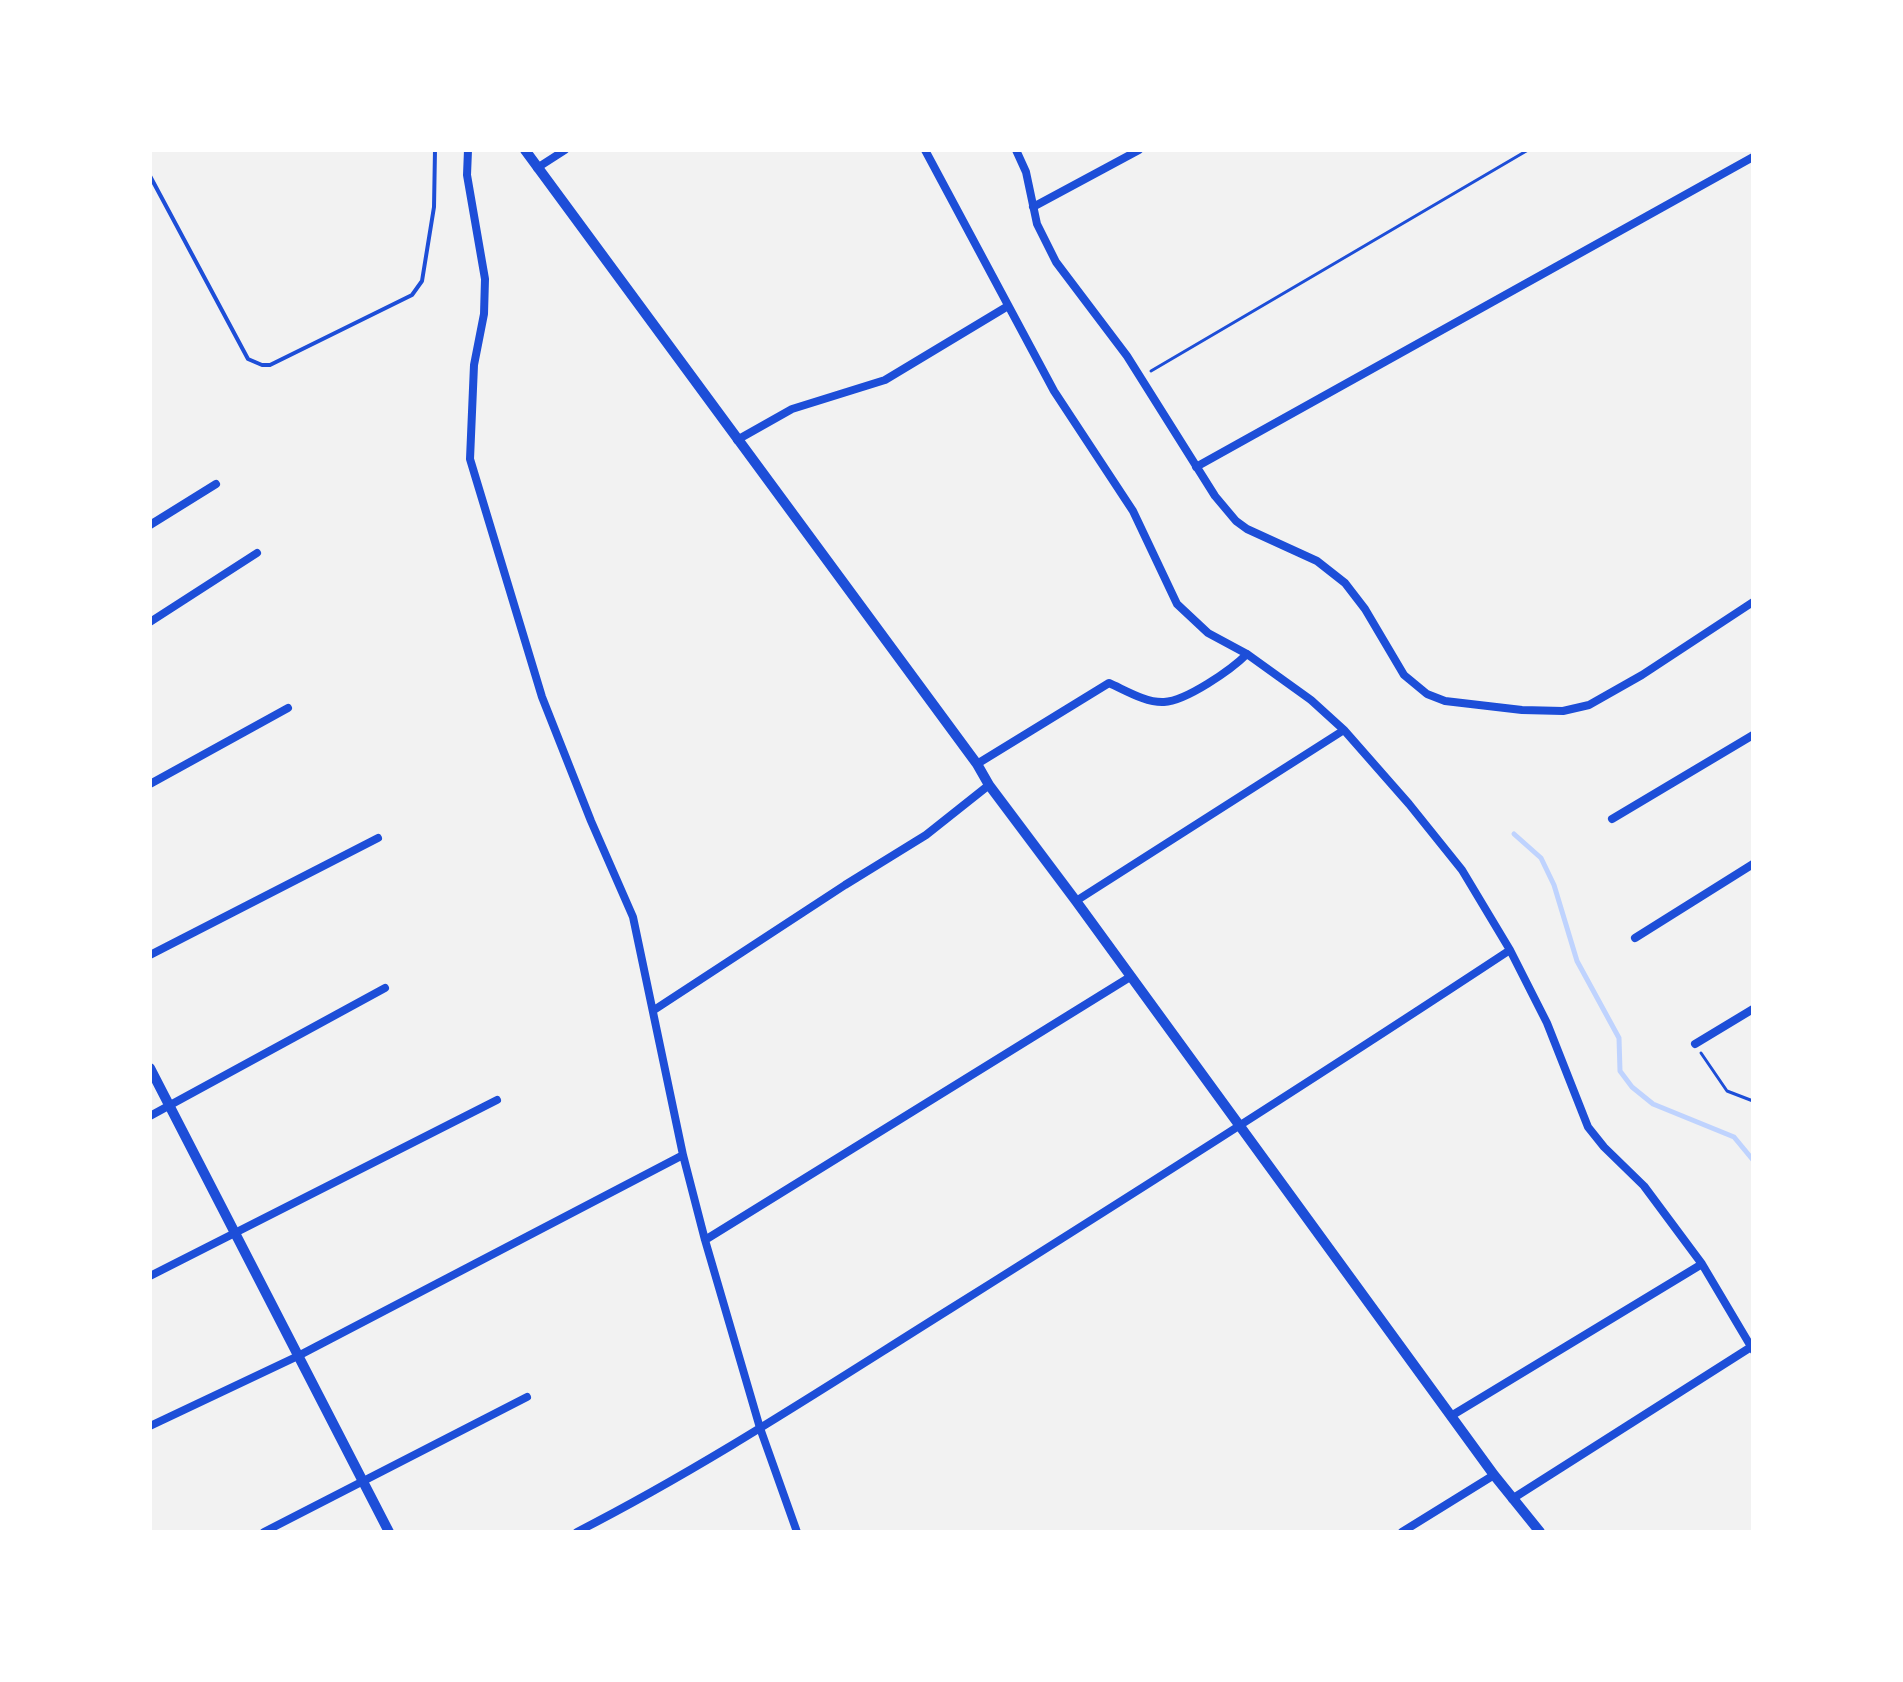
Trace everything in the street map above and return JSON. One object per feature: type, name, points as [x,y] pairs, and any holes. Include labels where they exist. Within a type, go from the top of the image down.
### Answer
[{"type":"street","points":[[468,150],[467,175],[485,279],[484,314],[474,365],[470,459],[542,697],[633,917],[683,1155],[705,1240],[760,1428],[797,1532]]},
{"type":"street","points":[[525,150],[1494,1475],[1540,1532]]},
{"type":"street","points":[[537,168],[565,150]]},
{"type":"street","points":[[925,150],[1062,405],[1133,511],[1177,604],[1208,633],[1247,654],[1311,700],[1344,730],[1462,870],[1510,950],[1547,1023],[1588,1127],[1644,1186],[1702,1264],[1752,1348],[1512,1499]]},
{"type":"street","points":[[1016,150],[1026,172],[1041,235],[1056,262],[1140,377],[1215,496],[1236,521],[1317,561],[1345,583],[1365,609],[1404,675],[1427,694],[1445,701],[1533,711],[1563,711],[1589,705],[1642,675],[1753,602]]},
{"type":"street","points":[[1033,207],[1139,150]]},
{"type":"street","points":[[1196,467],[1753,157]]},
{"type":"street","points":[[737,440],[792,409],[885,380],[1008,306]]},
{"type":"street","points":[[150,525],[216,484]]},
{"type":"street","points":[[150,622],[257,553]]},
{"type":"street","points":[[977,764],[1109,683],[1136,696],[1164,702],[1191,692],[1233,668],[1247,654]]},
{"type":"street","points":[[150,784],[288,708]]},
{"type":"street","points":[[1076,901],[1344,730]]},
{"type":"street","points":[[1612,819],[1753,735]]},
{"type":"street","points":[[654,1010],[926,835],[989,785]]},
{"type":"street","points":[[150,955],[378,838]]},
{"type":"street","points":[[1635,938],[1753,864]]},
{"type":"street","points":[[577,1532],[646,1497],[760,1428],[1240,1127],[1510,950]]},
{"type":"street","points":[[705,1240],[1130,977]]},
{"type":"street","points":[[150,1116],[385,988]]},
{"type":"street","points":[[1695,1044],[1753,1009]]},
{"type":"street","points":[[150,1068],[389,1532]]},
{"type":"street","points":[[150,1276],[497,1100]]},
{"type":"street","points":[[150,1426],[298,1356],[683,1155]]},
{"type":"street","points":[[1451,1416],[1702,1264]]},
{"type":"street","points":[[264,1532],[527,1397]]},
{"type":"street","points":[[1402,1532],[1494,1475]]},
{"type":"lane","points":[[150,176],[248,359],[270,365],[412,295],[422,281],[434,207],[435,150]]},
{"type":"path","points":[[1140,377],[1528,150]]},
{"type":"path","points":[[1695,1044],[1727,1091],[1753,1101]]},
{"type":"waterway","points":[[1514,834],[1541,858],[1554,885],[1577,961],[1619,1038],[1620,1071],[1632,1087],[1653,1104],[1734,1137],[1753,1160]]}]
